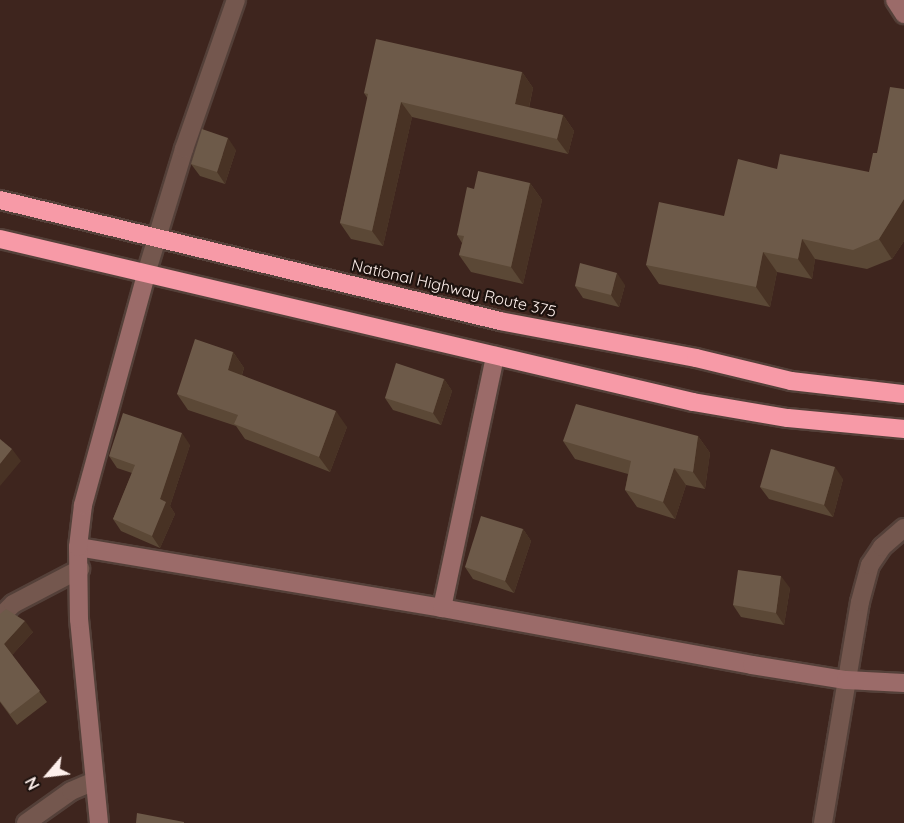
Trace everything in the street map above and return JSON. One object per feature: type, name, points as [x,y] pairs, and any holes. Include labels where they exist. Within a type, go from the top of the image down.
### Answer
[{"type":"highway","name":"National Highway Route 375","points":[[0,200],[500,321],[696,358],[791,381],[904,394]]},
{"type":"highway","points":[[0,240],[693,402],[788,418],[904,429]]},
{"type":"street","points":[[99,823],[80,619],[78,547],[83,505],[146,274],[159,238],[184,149],[236,0]]},
{"type":"street","points":[[895,0],[904,14]]},
{"type":"street","points":[[442,608],[495,356]]},
{"type":"street","points":[[823,823],[860,602],[870,565],[882,547],[904,528]]},
{"type":"street","points":[[78,547],[442,608],[752,665],[846,680],[904,683]]},
{"type":"street","points":[[0,617],[13,604],[80,569]]},
{"type":"street","points":[[26,823],[71,791],[95,781]]},
{"type":"building","points":[[376,39],[522,72],[515,104],[563,115],[557,139],[401,102],[372,231],[340,223],[368,94],[364,93]]},
{"type":"building","points":[[890,87],[904,89],[904,199],[879,239],[853,250],[802,239],[798,259],[763,252],[756,287],[646,265],[659,202],[724,216],[738,159],[777,169],[780,154],[869,172],[873,153],[877,153]]},
{"type":"building","points":[[202,129],[228,138],[217,172],[191,164]]},
{"type":"building","points":[[478,171],[530,183],[511,267],[459,255],[464,236],[457,235],[467,187],[474,189]]},
{"type":"building","points":[[580,263],[617,273],[611,295],[575,286]]},
{"type":"building","points":[[195,339],[233,352],[228,370],[336,411],[319,457],[234,424],[238,415],[177,394]]},
{"type":"building","points":[[396,363],[444,379],[433,413],[385,398]]},
{"type":"building","points":[[576,404],[698,436],[693,472],[674,468],[663,502],[625,490],[631,461],[563,441]]},
{"type":"building","points":[[123,413],[182,433],[160,499],[166,502],[152,536],[113,519],[135,465],[109,456]]},
{"type":"building","points":[[0,439],[12,449],[0,464]]},
{"type":"building","points":[[771,449],[835,467],[824,505],[760,487]]},
{"type":"building","points":[[481,516],[523,529],[505,581],[465,567]]},
{"type":"building","points":[[738,570],[781,576],[776,613],[733,605]]},
{"type":"building","points":[[6,609],[25,621],[4,644],[40,691],[10,714],[0,701],[0,614]]},
{"type":"building","points":[[137,813],[184,822],[184,823],[136,823]]}]
